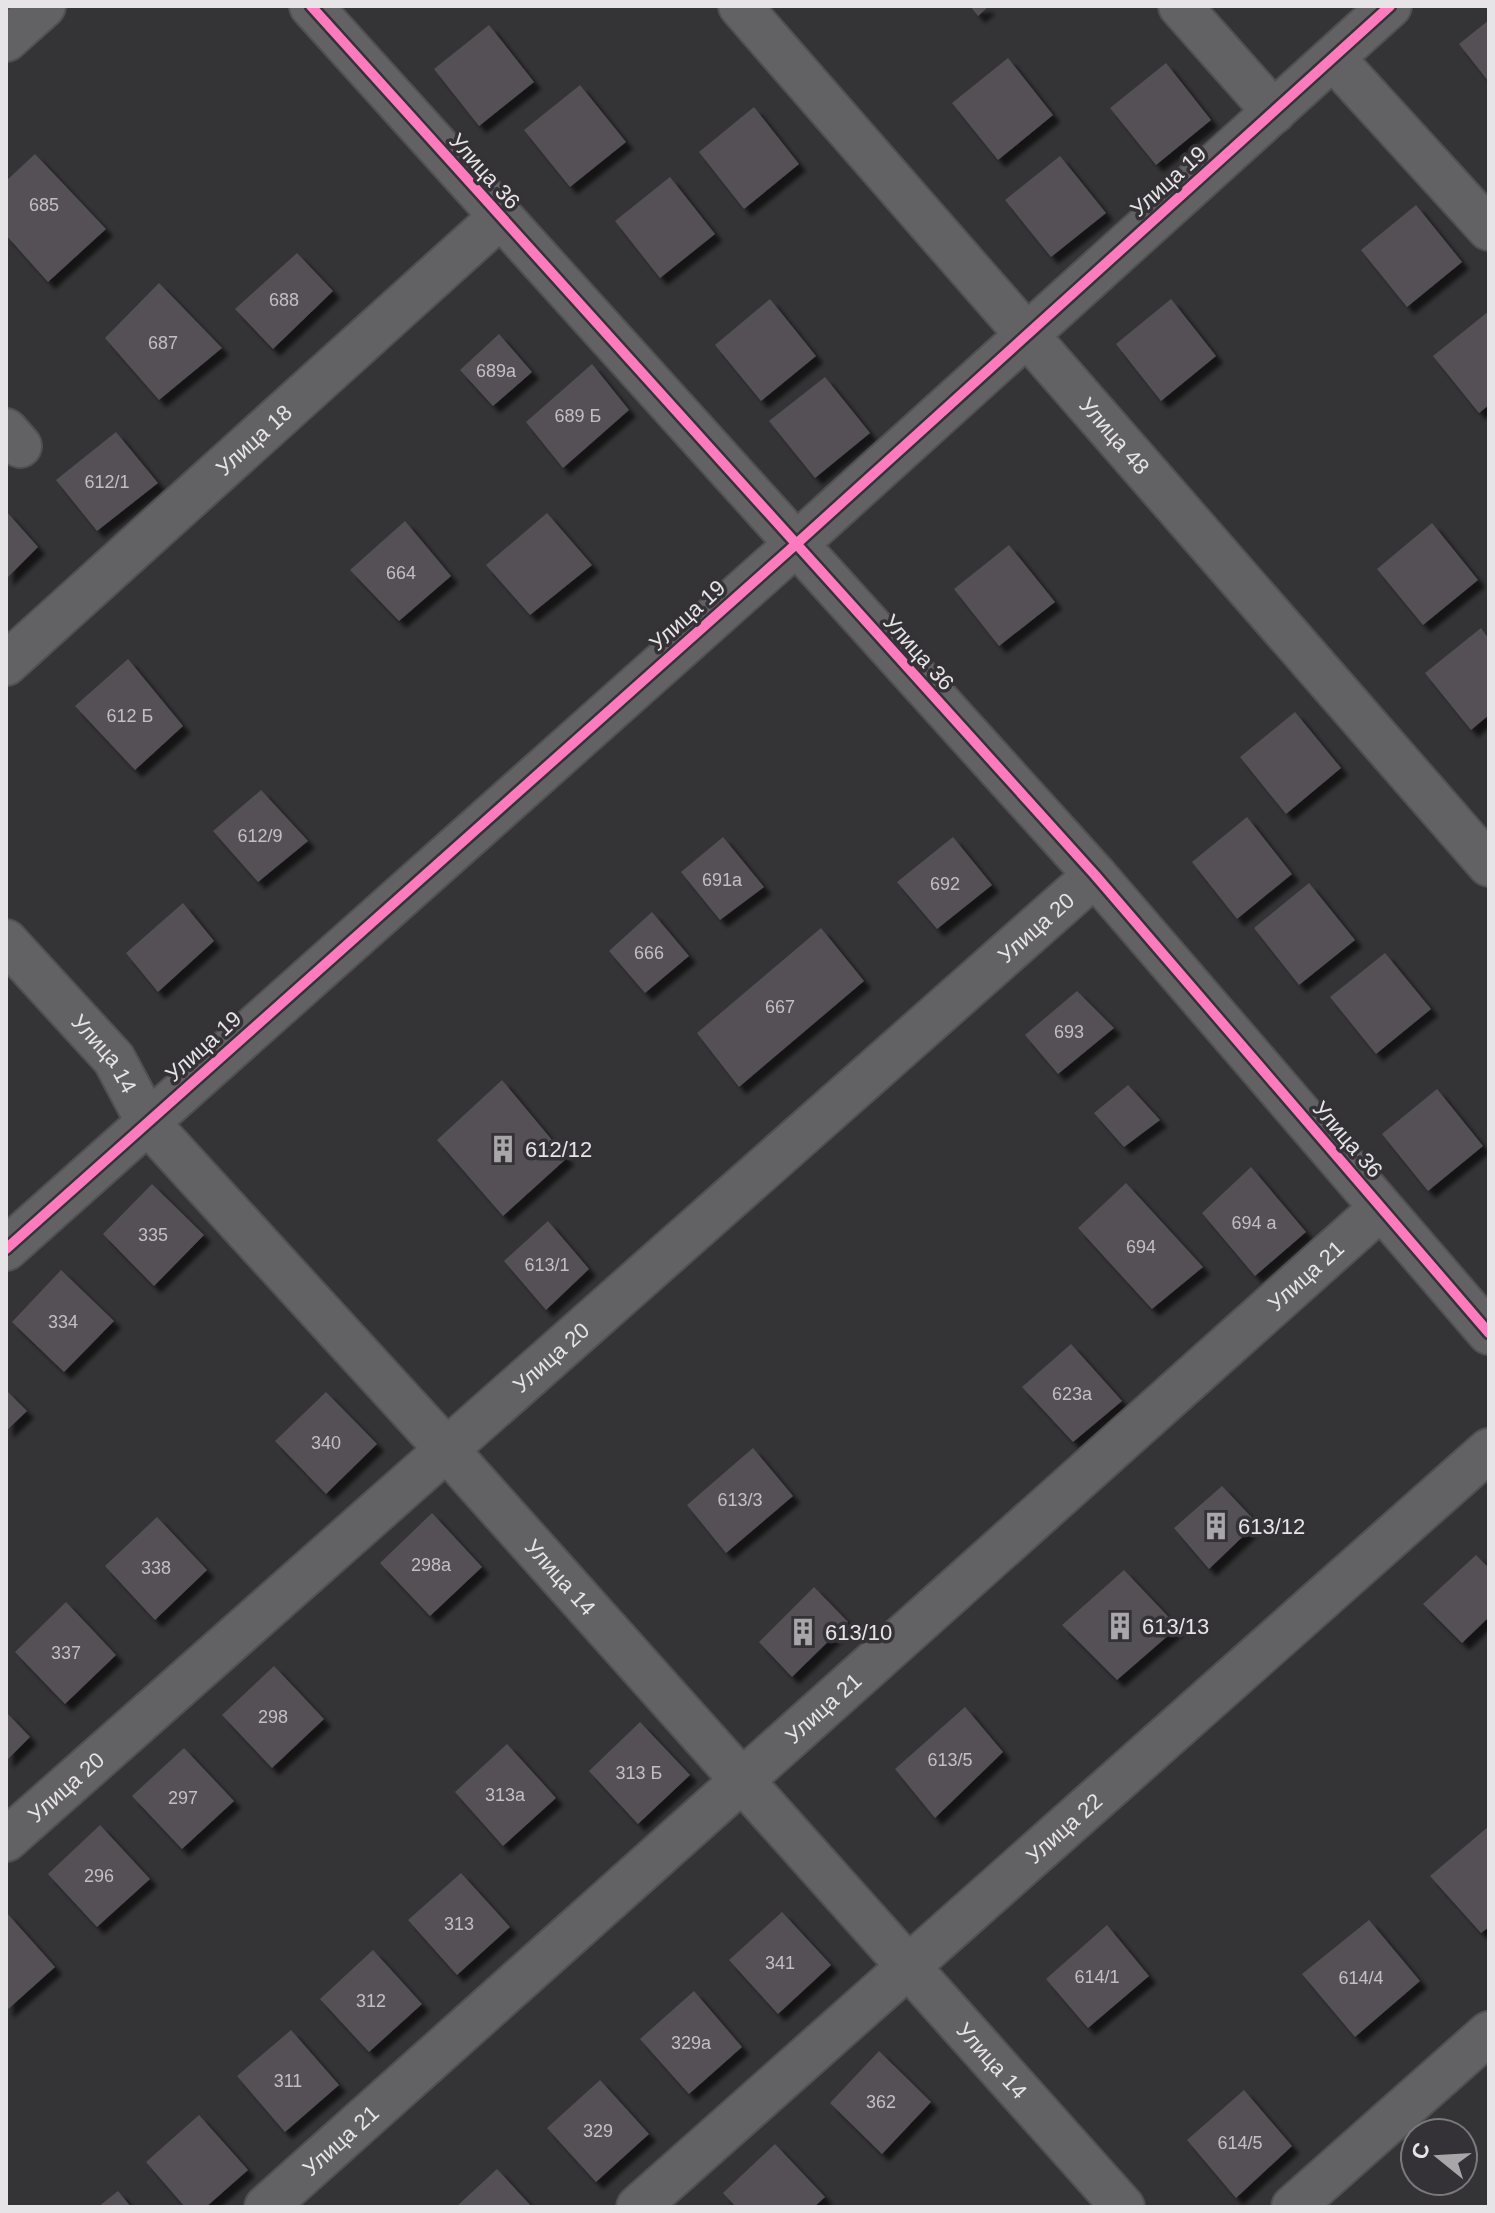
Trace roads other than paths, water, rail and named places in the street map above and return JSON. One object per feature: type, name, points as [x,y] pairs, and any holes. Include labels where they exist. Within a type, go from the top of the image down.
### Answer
[{"type":"street","points":[[6,40],[44,6]]},
{"type":"street","name":"Улица 36","points":[[311,6],[794,546],[1095,875],[1489,1333]]},
{"type":"street","name":"Улица 48","points":[[740,6],[1489,865]]},
{"type":"street","points":[[1180,6],[1274,112]]},
{"type":"street","name":"Улица 19","points":[[6,1249],[794,546],[1390,6]]},
{"type":"street","points":[[1333,58],[1489,229]]},
{"type":"street","name":"Улица 18","points":[[6,664],[500,217]]},
{"type":"street","name":"Улица 20","points":[[6,1840],[1095,875]]},
{"type":"street","name":"Улица 14","points":[[6,941],[114,1059],[148,1123],[743,1779],[1123,2207]]},
{"type":"street","name":"Улица 21","points":[[266,2207],[1381,1208]]},
{"type":"street","name":"Улица 22","points":[[638,2207],[1489,1450]]},
{"type":"street","points":[[1293,2207],[1489,2033]]},
{"type":"place","name":"612/12","points":[[503,1149]]},
{"type":"place","name":"613/12","points":[[1216,1526]]},
{"type":"place","name":"613/13","points":[[1120,1626]]},
{"type":"place","name":"613/10","points":[[803,1632]]}]
